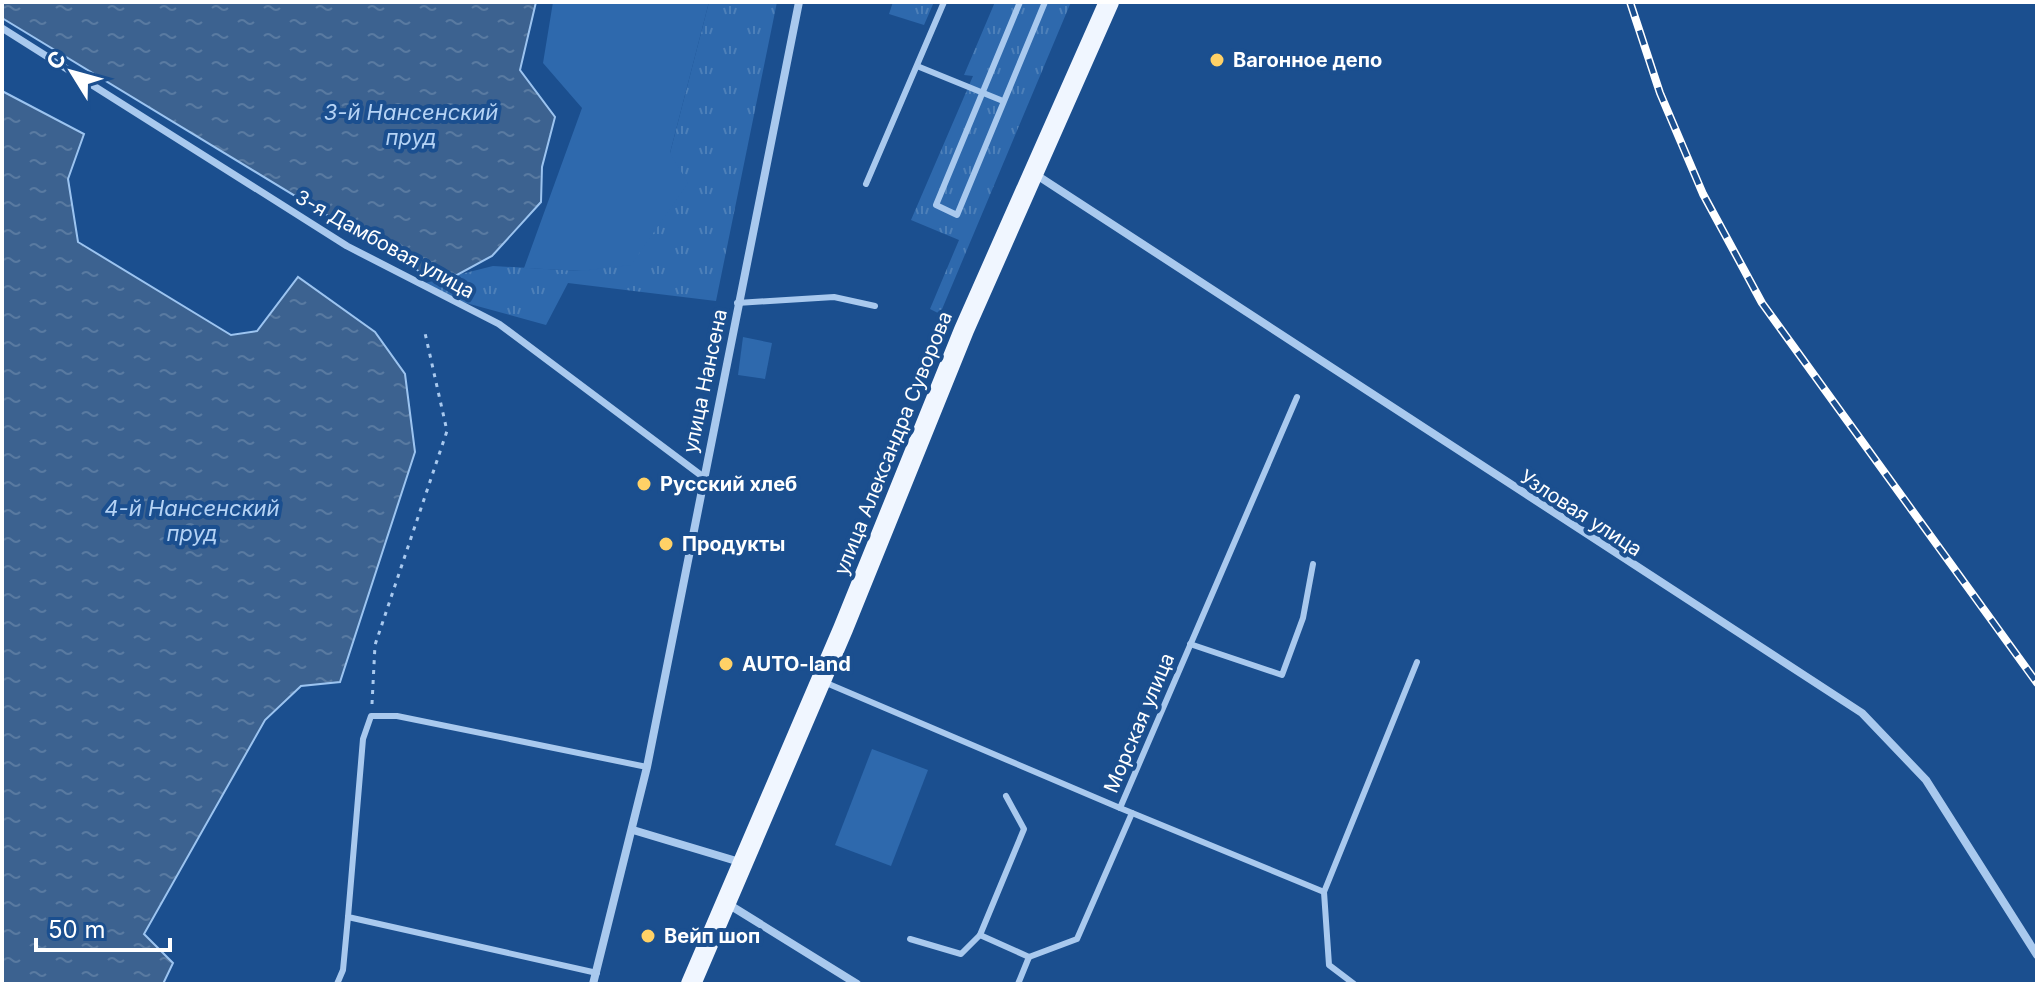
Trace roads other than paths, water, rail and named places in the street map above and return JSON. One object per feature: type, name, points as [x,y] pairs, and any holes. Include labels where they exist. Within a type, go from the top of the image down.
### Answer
[{"type":"main road","name":"улица Александра Суворова","points":[[691,984],[821,680],[964,330],[1109,2]]},
{"type":"street","name":"улица Нансена","points":[[593,984],[647,767],[702,476],[799,2]]},
{"type":"street","name":"3-я Дамбовая улица","points":[[2,28],[347,246],[499,324],[702,476]]},
{"type":"street","name":"Узловая улица","points":[[1034,173],[1862,713],[1926,780],[2037,955]]},
{"type":"street","points":[[633,830],[744,863]]},
{"type":"street","points":[[727,904],[857,984]]},
{"type":"lane","points":[[866,184],[944,2]]},
{"type":"lane","points":[[1020,2],[936,205],[957,215],[1045,2]]},
{"type":"lane","points":[[917,66],[1003,101]]},
{"type":"lane","points":[[737,303],[834,297],[875,306]]},
{"type":"lane","name":"Морская улица","points":[[821,680],[1120,808],[1297,397]]},
{"type":"lane","points":[[1190,644],[1282,675],[1303,618],[1313,564]]},
{"type":"lane","points":[[1354,984],[1329,965],[1324,892],[1417,662]]},
{"type":"lane","points":[[337,984],[343,970],[363,739],[371,716],[397,716],[647,767]]},
{"type":"lane","points":[[910,939],[961,954],[980,935],[1024,829],[1006,796]]},
{"type":"lane","points":[[1120,808],[1324,892]]},
{"type":"lane","points":[[980,935],[1029,957],[1077,939],[1132,813]]},
{"type":"lane","points":[[348,917],[597,973]]},
{"type":"lane","points":[[1018,984],[1029,957]]},
{"type":"water","name":"3-й Нансенский пруд","points":[[2,2],[536,2],[520,70],[555,117],[542,167],[541,202],[492,256],[457,275],[422,273],[2,18]]},
{"type":"water","name":"4-й Нансенский пруд","points":[[2,91],[84,134],[68,179],[78,242],[231,335],[257,331],[298,277],[375,332],[405,374],[415,452],[340,682],[301,686],[265,720],[144,934],[173,963],[163,984],[2,984]]},
{"type":"railway","points":[[1630,2],[1660,93],[1703,194],[1762,303],[2037,683]]},
{"type":"place","name":"Вагонное депо","points":[[1217,60]]},
{"type":"place","name":"Русский хлеб","points":[[644,484]]},
{"type":"place","name":"Продукты","points":[[666,544]]},
{"type":"place","name":"AUTO-land","points":[[726,664]]},
{"type":"place","name":"Вейп шоп","points":[[648,936]]}]
